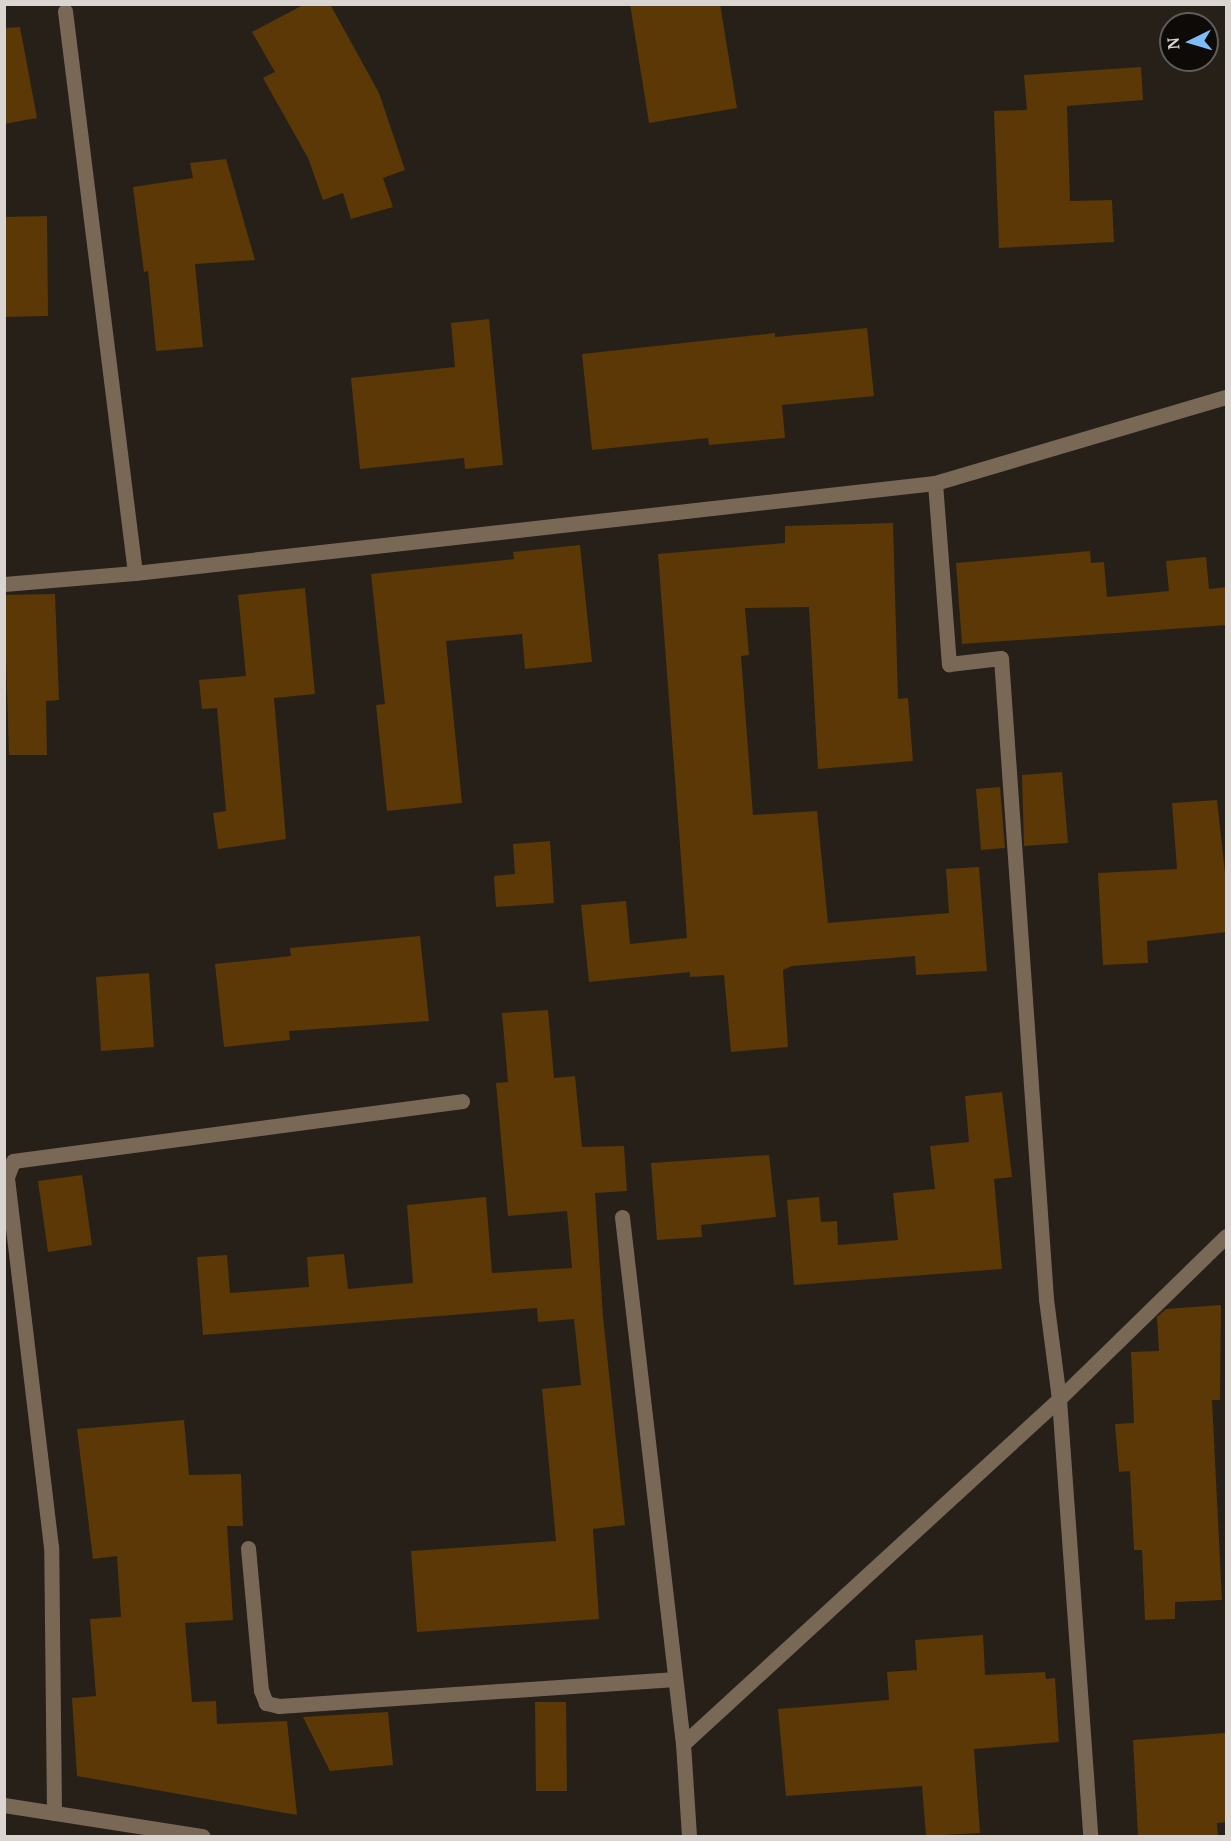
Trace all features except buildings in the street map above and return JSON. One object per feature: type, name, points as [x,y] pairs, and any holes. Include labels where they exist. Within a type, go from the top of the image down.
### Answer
[{"type":"street","points":[[65,11],[135,573]]},
{"type":"street","points":[[4,584],[135,573],[935,483],[1227,397]]},
{"type":"street","points":[[935,483],[949,664],[1001,658],[1046,1299],[1059,1399],[1090,1836]]},
{"type":"street","points":[[54,1813],[51,1547],[7,1177],[13,1161],[462,1101]]},
{"type":"street","points":[[622,1216],[683,1744],[690,1836]]},
{"type":"street","points":[[683,1744],[1059,1399],[1227,1236]]},
{"type":"street","points":[[248,1548],[261,1690],[266,1703],[279,1706],[675,1679]]},
{"type":"street","points":[[4,1805],[203,1836]]}]
